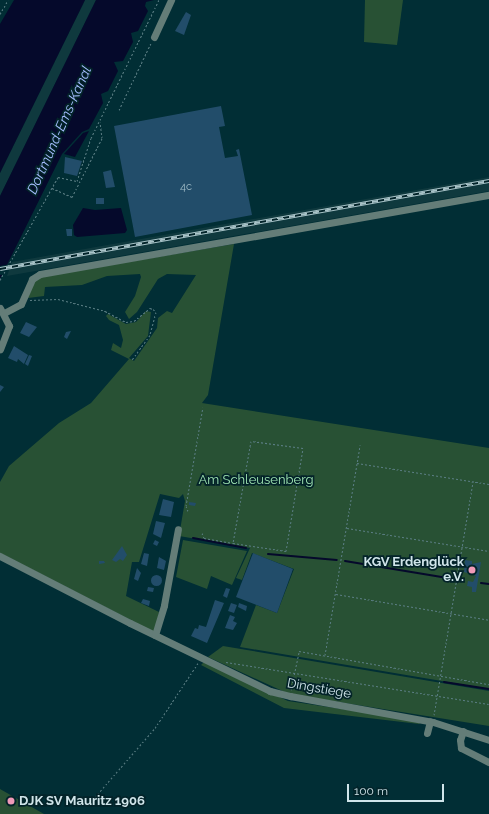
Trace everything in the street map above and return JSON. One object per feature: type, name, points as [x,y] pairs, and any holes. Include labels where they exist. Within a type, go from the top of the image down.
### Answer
[{"type":"street","points":[[154,37],[172,0]]},
{"type":"street","points":[[0,349],[8,331],[2,310],[24,301],[32,279],[40,274],[489,195]]},
{"type":"street","points":[[155,635],[164,605],[178,529]]},
{"type":"street","name":"Dingstiege","points":[[0,556],[155,635],[270,691],[290,696],[432,721],[489,740]]},
{"type":"street","points":[[427,733],[432,721]]},
{"type":"street","points":[[463,731],[460,740],[461,748],[489,762]]},
{"type":"path","points":[[0,14],[8,0]]},
{"type":"path","points":[[0,280],[58,177],[77,181],[100,121],[159,0]]},
{"type":"path","points":[[119,110],[154,37]]},
{"type":"path","points":[[52,187],[72,197],[102,138],[100,121]]},
{"type":"path","points":[[24,301],[58,299],[105,311],[126,322],[134,321],[150,308],[153,309],[156,312],[150,335],[132,360]]},
{"type":"path","points":[[188,511],[186,506],[203,407]]},
{"type":"path","points":[[202,533],[204,538],[233,543],[286,552],[303,448],[251,441],[233,543]]},
{"type":"path","points":[[325,656],[360,445]]},
{"type":"path","points":[[357,463],[489,484]]},
{"type":"path","points":[[432,721],[441,676],[473,481]]},
{"type":"path","points":[[346,528],[489,551]]},
{"type":"path","points":[[335,594],[489,620]]},
{"type":"path","points":[[290,696],[299,651],[489,684]]},
{"type":"path","points":[[95,797],[154,728],[196,670],[200,657]]},
{"type":"path","points":[[218,665],[225,662],[235,662],[489,704]]},
{"type":"shaded area","points":[[85,0],[96,0],[0,196],[0,173]]},
{"type":"shaded area","points":[[489,177],[489,191],[7,276],[12,262]]},
{"type":"green space","points":[[365,0],[403,0],[397,45],[364,42]]},
{"type":"green space","name":"Am Schleusenberg","points":[[234,244],[208,395],[202,403],[489,448],[489,689],[240,647],[256,605],[277,613],[294,569],[252,553],[242,580],[236,578],[250,548],[179,536],[185,501],[183,494],[179,498],[160,494],[139,562],[132,562],[126,596],[159,612],[156,633],[0,553],[0,482],[9,466],[59,423],[91,403],[129,359],[111,350],[113,343],[121,348],[123,340],[119,325],[109,320],[106,316],[108,314],[126,324],[136,322],[146,311],[151,312],[148,336],[129,358],[134,361],[157,328],[158,318],[167,311],[172,313],[196,275],[167,274],[158,279],[137,312],[129,319],[125,312],[135,296],[141,277],[140,274],[107,276],[82,285],[45,287],[44,296],[28,298],[33,282],[40,277]]},
{"type":"green space","points":[[183,540],[247,551],[232,585],[211,576],[207,589],[176,577]]},
{"type":"green space","points":[[223,646],[489,691],[489,726],[289,694],[208,657]]},
{"type":"green space","points":[[204,662],[288,701],[422,721],[419,724],[284,708],[201,665]]},
{"type":"green space","name":"DJK SV Mauritz 1906","points":[[0,789],[44,814],[0,814]]},
{"type":"water","points":[[14,0],[85,0],[0,173],[0,24]]},
{"type":"water","name":"Dortmund-Ems-Kanal","points":[[96,0],[154,0],[146,2],[145,6],[148,11],[138,31],[131,33],[133,42],[123,61],[114,62],[118,71],[108,91],[101,94],[103,103],[89,129],[82,132],[62,154],[0,279],[0,196]]},
{"type":"water","points":[[89,131],[75,157],[64,154],[83,133]]},
{"type":"water","points":[[83,208],[95,210],[121,208],[127,230],[125,233],[77,237],[74,235],[73,225]]},
{"type":"pier","points":[[11,264],[5,274],[0,275],[0,266]]},
{"type":"building","points":[[186,12],[191,15],[184,35],[175,31]]},
{"type":"building","points":[[221,106],[225,126],[219,127],[225,158],[238,156],[236,150],[239,149],[252,215],[135,237],[114,126]]},
{"type":"building","points":[[65,157],[82,161],[77,176],[64,173]]},
{"type":"building","points":[[111,170],[115,187],[106,188],[103,172]]},
{"type":"building","points":[[96,198],[104,198],[104,204],[96,204]]},
{"type":"building","points":[[66,229],[72,229],[72,236],[67,236]]},
{"type":"building","points":[[26,322],[37,327],[29,337],[20,333]]},
{"type":"building","points":[[71,331],[67,339],[64,337],[66,332]]},
{"type":"building","points":[[14,346],[28,355],[24,364],[18,359],[17,362],[8,358]]},
{"type":"building","points":[[29,355],[32,356],[28,366],[25,364]]},
{"type":"building","points":[[0,385],[4,387],[0,392]]},
{"type":"building","points":[[163,499],[174,502],[171,517],[159,515]]},
{"type":"building","points":[[189,502],[196,503],[195,506],[189,505]]},
{"type":"building","points":[[156,521],[165,523],[161,538],[153,534]]},
{"type":"building","points":[[155,540],[159,542],[157,546],[153,544]]},
{"type":"building","points":[[122,546],[127,555],[123,561],[120,559],[116,562],[112,560]]},
{"type":"building","points":[[144,553],[149,554],[147,566],[141,564]]},
{"type":"building","points":[[253,553],[293,569],[277,613],[236,597]]},
{"type":"building","points":[[159,557],[166,561],[164,570],[157,568]]},
{"type":"building","points":[[465,560],[472,561],[472,564],[481,562],[476,592],[472,592],[472,587],[467,586],[468,581],[473,582],[476,576],[464,572]]},
{"type":"building","points":[[99,561],[104,561],[105,563],[99,564]]},
{"type":"building","points":[[137,568],[141,573],[138,581],[134,579]]},
{"type":"building","points":[[154,575],[158,575],[160,576],[160,584],[154,585],[151,582],[151,578]]},
{"type":"building","points":[[148,587],[154,588],[153,592],[147,591]]},
{"type":"building","points":[[226,588],[230,589],[227,598],[223,596]]},
{"type":"building","points":[[143,599],[150,601],[149,606],[141,603]]},
{"type":"building","points":[[215,600],[224,603],[207,643],[191,636],[195,628],[198,629],[199,625],[206,627]]},
{"type":"building","points":[[231,603],[237,605],[234,613],[228,611]]},
{"type":"building","points":[[239,603],[247,606],[246,611],[238,607]]},
{"type":"building","points":[[230,615],[235,617],[233,621],[237,623],[233,630],[225,628]]},
{"type":"waterway","points":[[193,538],[246,548]]},
{"type":"waterway","points":[[268,554],[337,560]]},
{"type":"waterway","points":[[345,561],[448,578]]},
{"type":"waterway","points":[[481,583],[489,584]]},
{"type":"waterway","points":[[444,682],[489,689]]},
{"type":"railway","points":[[0,269],[489,181]]},
{"type":"place","name":"KGV Erdenglück e.V.","points":[[472,570]]},
{"type":"place","name":"DJK SV Mauritz 1906","points":[[11,801]]}]
